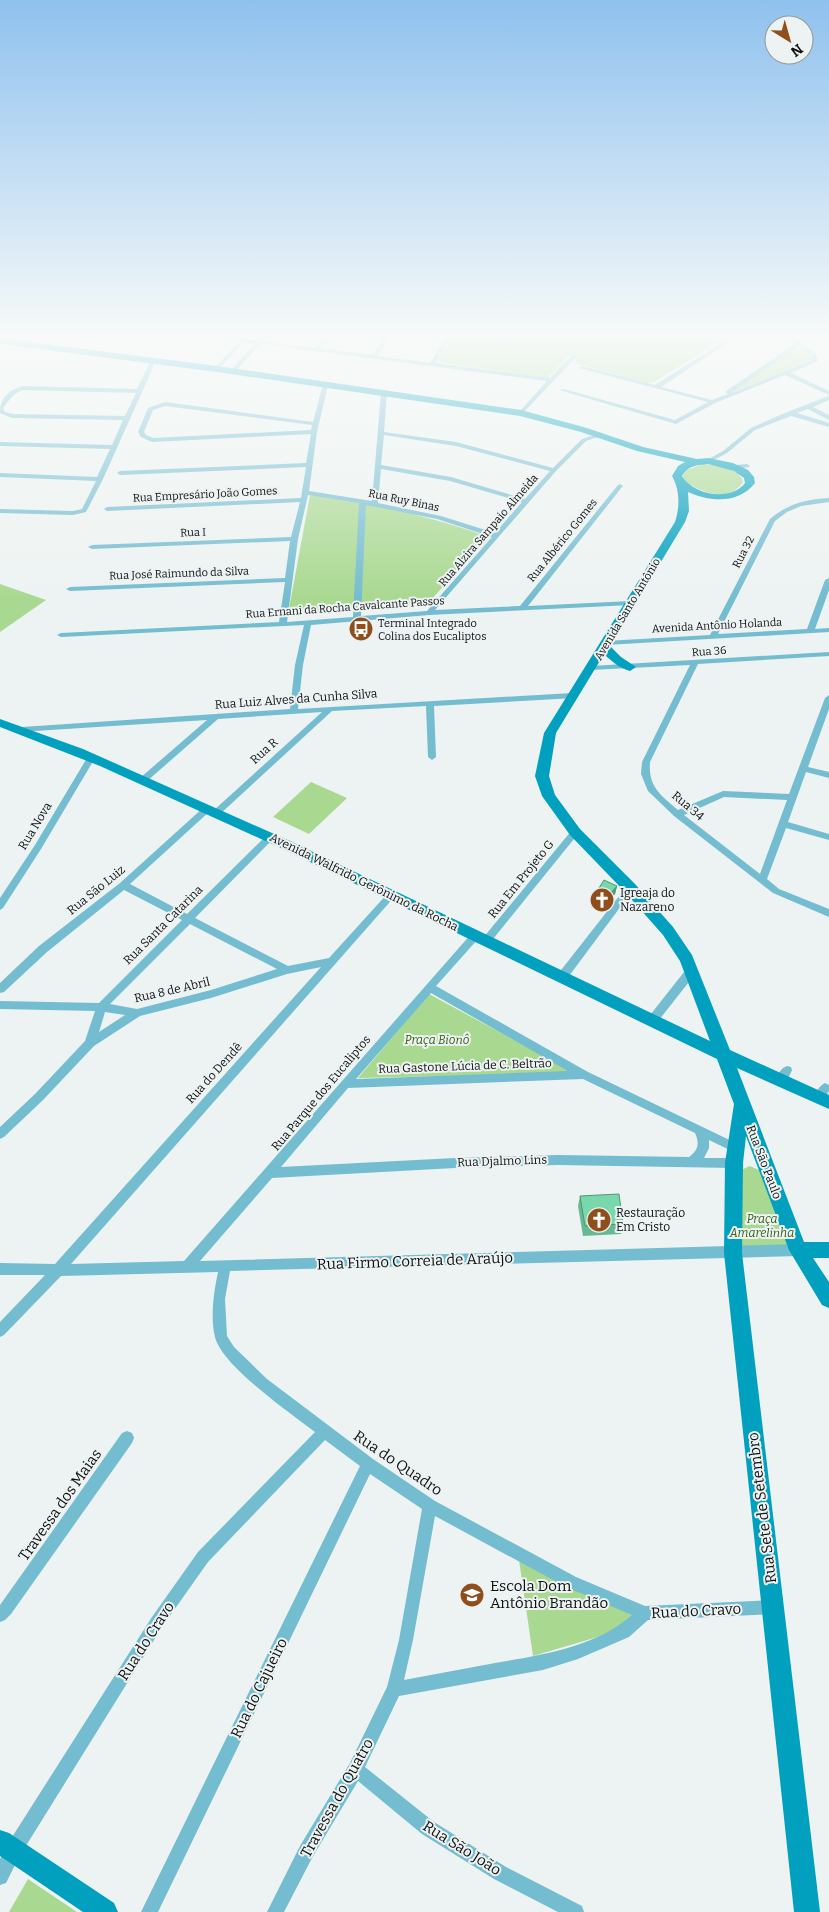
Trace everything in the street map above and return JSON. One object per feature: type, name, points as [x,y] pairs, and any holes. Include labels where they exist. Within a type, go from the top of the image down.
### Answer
[{"type":"street","points":[[0,511],[73,513],[84,510],[125,422]]},
{"type":"street","points":[[145,422],[141,432],[143,436],[152,440],[314,432]]},
{"type":"street","points":[[283,623],[294,539],[304,500],[308,465],[316,424],[303,422]]},
{"type":"street","points":[[375,504],[383,422]]},
{"type":"street","points":[[547,422],[584,435],[601,435],[640,449],[696,462],[708,461],[733,466],[747,466]]},
{"type":"street","points":[[708,461],[725,452],[754,429],[769,422]]},
{"type":"street","points":[[382,433],[464,446],[554,470]]},
{"type":"street","name":"Rua Alzira Sampaio Almeida","points":[[429,613],[584,435]]},
{"type":"street","points":[[0,444],[114,447]]},
{"type":"street","points":[[640,449],[697,493],[716,496],[728,496],[745,489],[749,484],[748,478],[733,466],[725,452]]},
{"type":"street","points":[[674,474],[696,462]]},
{"type":"street","points":[[120,473],[308,465]]},
{"type":"street","points":[[379,467],[451,479],[525,501]]},
{"type":"street","name":"Avenida Santo Antônio","points":[[630,888],[575,832],[548,796],[542,776],[550,733],[680,522],[684,510],[674,474]]},
{"type":"street","points":[[0,476],[100,479]]},
{"type":"street","name":"Rua Albérico Gomes","points":[[522,607],[620,486]]},
{"type":"street","name":"Rua Ruy Binas","points":[[305,492],[375,504],[439,518],[497,536]]},
{"type":"street","name":"Avenida Santo Antônio","points":[[680,522],[696,506],[716,496]]},
{"type":"street","name":"Rua Empresário João Gomes","points":[[107,509],[304,500]]},
{"type":"street","name":"Rua 32","points":[[713,636],[772,520],[781,512],[813,501],[829,500]]},
{"type":"street","points":[[357,619],[363,502]]},
{"type":"street","name":"Rua I","points":[[92,547],[294,539]]},
{"type":"street","name":"Rua José Raimundo da Silva","points":[[70,589],[288,580]]},
{"type":"street","points":[[810,631],[829,580]]},
{"type":"street","name":"Rua Ernani da Rocha Cavalcante Passos","points":[[61,635],[308,623],[522,607],[630,603]]},
{"type":"street","points":[[294,712],[298,666],[308,623]]},
{"type":"street","name":"Avenida Antônio Holanda","points":[[605,645],[713,636],[829,630]]},
{"type":"street","points":[[605,645],[618,660],[630,667]]},
{"type":"street","name":"Rua 36","points":[[590,668],[829,654]]},
{"type":"street","name":"Rua 34","points":[[695,663],[646,762],[645,774],[652,791],[677,814],[776,891],[829,913]]},
{"type":"street","name":"Rua Luiz Alves da Cunha Silva","points":[[22,730],[330,709],[572,696]]},
{"type":"street","points":[[762,881],[803,768],[825,718],[829,698]]},
{"type":"street","points":[[430,703],[432,757]]},
{"type":"street","name":"Rua R","points":[[211,811],[330,709]]},
{"type":"street","points":[[143,780],[217,716]]},
{"type":"street","name":"Avenida Walfrido Gerônimo da Rocha","points":[[0,723],[91,758],[270,837],[723,1055]]},
{"type":"street","name":"Rua Nova","points":[[0,906],[91,758]]},
{"type":"street","points":[[803,768],[829,775]]},
{"type":"street","points":[[677,814],[723,794],[793,797]]},
{"type":"street","name":"Rua São Luiz","points":[[0,989],[43,950],[211,811]]},
{"type":"street","points":[[783,824],[829,837]]},
{"type":"street","name":"Rua Em Projeto G","points":[[481,938],[575,832]]},
{"type":"street","name":"Rua Santa Catarina","points":[[90,1043],[101,1008],[270,837]]},
{"type":"street","points":[[123,885],[287,970]]},
{"type":"street","points":[[562,977],[630,888]]},
{"type":"street","name":"Rua São Paulo","points":[[630,888],[668,931],[687,959],[798,1250],[829,1299]]},
{"type":"street","name":"Rua do Dendê","points":[[0,1331],[58,1270],[391,895]]},
{"type":"street","name":"Rua Parque dos Eucaliptos","points":[[187,1267],[271,1173],[429,987],[481,938]]},
{"type":"street","name":"Rua 8 de Abril","points":[[0,1005],[101,1008],[137,1013],[211,994],[287,970],[332,961]]},
{"type":"street","points":[[651,1022],[692,970]]},
{"type":"street","points":[[429,987],[584,1076],[699,1131],[737,1158],[748,1154],[760,1159],[764,1164]]},
{"type":"street","name":"Rua Santa Catarina","points":[[0,1134],[39,1097],[90,1043],[137,1013]]},
{"type":"street","points":[[693,1042],[713,1028]]},
{"type":"street","points":[[723,1055],[825,1096]]},
{"type":"street","name":"Rua Gastone Lúcia de C. Beltrão","points":[[347,1084],[584,1076]]},
{"type":"street","points":[[734,1083],[755,1076],[778,1076]]},
{"type":"street","name":"Rua Sete de Setembro","points":[[742,1103],[735,1155],[733,1252],[807,1912]]},
{"type":"street","points":[[692,1162],[703,1153],[705,1144],[699,1131]]},
{"type":"street","name":"Rua Djalmo Lins","points":[[271,1173],[455,1163],[558,1160],[692,1162],[735,1155]]},
{"type":"street","name":"Rua Firmo Correia de Araújo","points":[[0,1270],[187,1267],[829,1250]]},
{"type":"street","name":"Rua do Quadro","points":[[225,1266],[219,1299],[221,1337],[229,1351],[262,1384],[368,1464],[430,1506],[571,1582],[645,1613]]},
{"type":"street","name":"Rua do Cravo","points":[[0,1877],[6,1846],[156,1622],[203,1557],[325,1431]]},
{"type":"street","name":"Travessa dos Maias","points":[[0,1614],[6,1609],[127,1438]]},
{"type":"street","name":"Rua do Cajueiro","points":[[150,1912],[368,1464]]},
{"type":"street","name":"Travessa do Quatro","points":[[275,1912],[306,1852],[356,1769],[394,1689],[406,1640],[430,1506]]},
{"type":"street","name":"Rua do Cravo","points":[[394,1689],[543,1662],[578,1652],[624,1632],[645,1613],[774,1607]]},
{"type":"street","name":"Rua São João","points":[[356,1769],[428,1828],[500,1873],[576,1912]]},
{"type":"street","points":[[6,1846],[105,1912]]},
{"type":"green space","points":[[704,464],[721,466],[732,470],[741,477],[743,482],[731,493],[715,494],[698,489],[684,481],[683,475],[686,470]]},
{"type":"green space","points":[[310,495],[401,511],[490,537],[425,606],[288,614]]},
{"type":"green space","points":[[0,584],[46,600],[0,632]]},
{"type":"green space","points":[[311,782],[347,798],[309,834],[273,817]]},
{"type":"green space","name":"Praça Bionô","points":[[429,994],[575,1073],[358,1078]]},
{"type":"green space","name":"Praça Amarelinha","points":[[750,1166],[765,1173],[793,1247],[739,1249],[741,1170]]},
{"type":"green space","points":[[519,1560],[637,1613],[618,1631],[533,1656]]},
{"type":"green space","points":[[28,1879],[77,1912],[9,1912]]},
{"type":"building","points":[[604,880],[617,886],[601,904],[592,899]]},
{"type":"building","points":[[619,1194],[623,1224],[585,1226],[580,1196]]},
{"type":"place","name":"Terminal Integrado Colina dos Eucaliptos","points":[[361,629]]},
{"type":"place","name":"Igreaja do Nazareno","points":[[602,900]]},
{"type":"place","name":"Restauração Em Cristo","points":[[599,1220]]},
{"type":"place","name":"Escola Dom Antônio Brandão","points":[[472,1595]]}]
